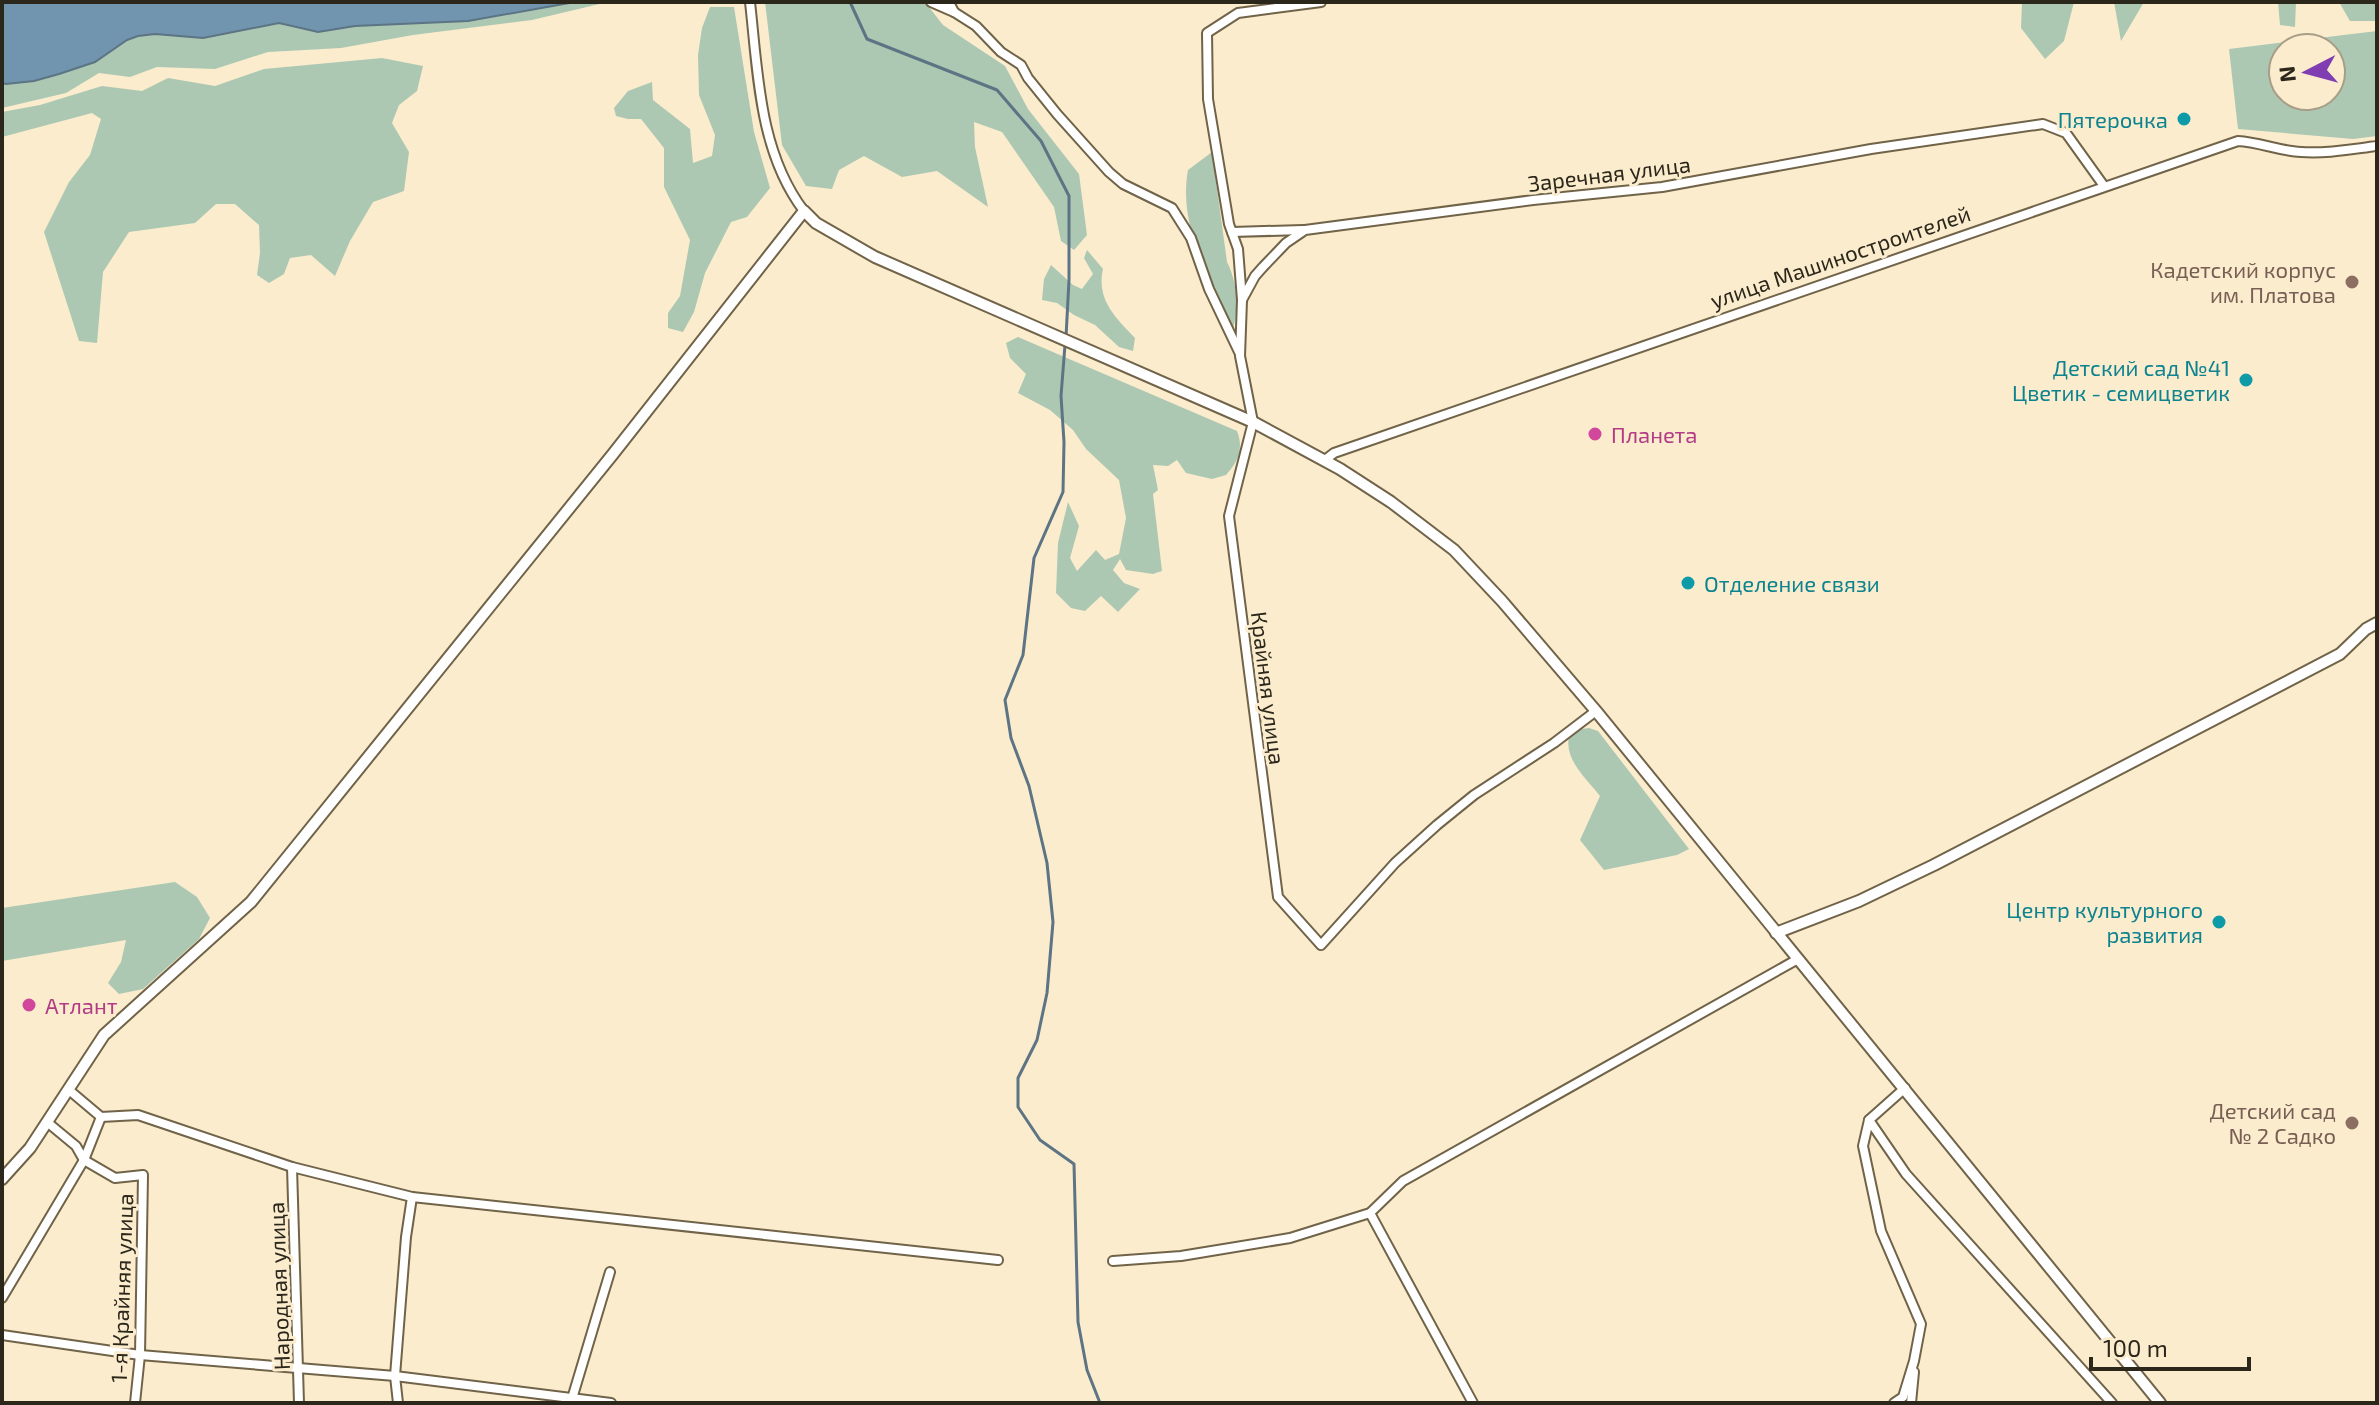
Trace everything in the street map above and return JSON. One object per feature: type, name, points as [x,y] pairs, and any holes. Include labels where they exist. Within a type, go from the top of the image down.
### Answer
[{"type":"street","points":[[750,2],[768,135],[789,192],[816,223],[875,257],[1253,422],[1325,460],[1391,502],[1454,550],[1596,711],[2160,1403]]},
{"type":"street","points":[[931,2],[976,26],[1001,52],[1021,65],[1057,114],[1123,184],[1172,208],[1191,238],[1209,289],[1240,356]]},
{"type":"street","points":[[949,2],[954,12]]},
{"type":"street","points":[[1253,422],[1240,356],[1242,300],[1238,249],[1218,168],[1208,99],[1207,33],[1238,13],[1321,2]]},
{"type":"street","name":"Заречная улица","points":[[1232,232],[1305,230],[1533,200],[1662,187],[1871,149],[2043,124],[2066,133],[2104,186]]},
{"type":"street","name":"улица Машиностроителей","points":[[1325,460],[1334,453],[2238,141],[2300,152],[2377,146]]},
{"type":"street","points":[[4,1176],[30,1148],[104,1035],[251,902],[584,490],[804,211]]},
{"type":"street","points":[[1242,300],[1263,267],[1286,243],[1305,230]]},
{"type":"street","name":"Крайняя улица","points":[[1253,422],[1229,516],[1278,897],[1321,945],[1395,863],[1437,825],[1474,795],[1554,743],[1596,711]]},
{"type":"street","points":[[1776,933],[1859,901],[1934,865],[2340,654],[2366,629],[2377,623]]},
{"type":"street","points":[[1113,1261],[1181,1256],[1290,1238],[1370,1213],[1403,1181],[1798,959]]},
{"type":"street","points":[[1894,1403],[1903,1397],[1921,1324],[1881,1231],[1863,1146],[1869,1120],[1905,1088]]},
{"type":"street","points":[[69,1090],[101,1117],[138,1115],[292,1167],[412,1197],[998,1260]]},
{"type":"street","points":[[2,1298],[84,1160],[101,1117]]},
{"type":"street","points":[[1869,1120],[1906,1174],[2112,1403]]},
{"type":"street","points":[[47,1122],[76,1146],[84,1160]]},
{"type":"street","name":"1-я Крайняя улица","points":[[84,1160],[115,1178],[143,1175],[140,1355],[135,1403]]},
{"type":"street","name":"Народная улица","points":[[292,1167],[299,1403]]},
{"type":"street","points":[[398,1403],[395,1376],[412,1197]]},
{"type":"street","points":[[1370,1213],[1473,1403]]},
{"type":"street","points":[[571,1400],[610,1272]]},
{"type":"street","points":[[2,1335],[140,1355],[395,1376],[611,1403]]},
{"type":"street","points":[[1911,1403],[1914,1361]]},
{"type":"green space","points":[[575,2],[608,2],[532,20],[413,35],[341,48],[268,52],[215,69],[157,67],[130,77],[99,73],[66,93],[2,108],[2,83],[138,36],[155,34],[203,38],[279,23],[318,32],[355,26],[468,21]]},
{"type":"green space","points":[[765,2],[925,2],[943,25],[1005,66],[1028,109],[1079,174],[1087,235],[1074,250],[1061,241],[1054,207],[1002,132],[974,122],[975,147],[988,207],[937,171],[902,177],[864,156],[839,170],[832,189],[806,186],[782,145]]},
{"type":"green space","points":[[2022,2],[2074,2],[2064,41],[2045,59],[2021,28]]},
{"type":"green space","points":[[2114,2],[2144,2],[2121,41]]},
{"type":"green space","points":[[2278,2],[2296,2],[2295,27],[2280,25]]},
{"type":"green space","points":[[2339,2],[2377,2],[2377,21],[2350,21]]},
{"type":"green space","points":[[710,7],[734,7],[754,132],[770,188],[747,217],[731,222],[705,273],[694,312],[683,332],[668,328],[668,313],[680,296],[690,240],[664,187],[664,148],[641,119],[616,116],[614,108],[628,91],[652,82],[653,100],[690,129],[693,163],[712,156],[715,135],[699,95],[698,55],[702,28]]},
{"type":"green space","points":[[2377,31],[2377,136],[2353,139],[2238,129],[2229,49],[2267,44],[2267,112],[2347,112],[2347,35]]},
{"type":"green space","points":[[382,58],[423,66],[417,91],[399,105],[392,123],[409,152],[404,191],[373,202],[350,241],[335,276],[311,255],[290,258],[284,274],[269,283],[257,275],[259,225],[235,204],[216,204],[195,223],[129,232],[103,272],[97,343],[79,341],[44,232],[69,182],[90,155],[101,119],[92,113],[2,137],[2,112],[40,105],[102,86],[142,91],[168,78],[215,86],[264,69]]},
{"type":"green space","points":[[1212,152],[1227,262],[1236,295],[1233,329],[1197,252],[1187,211],[1188,170]]},
{"type":"green space","points":[[1087,250],[1103,269],[1102,290],[1109,308],[1135,338],[1133,351],[1119,347],[1095,325],[1057,303],[1042,300],[1044,279],[1051,265],[1082,289],[1093,274],[1084,258]]},
{"type":"green space","points":[[1018,337],[1237,431],[1239,454],[1226,475],[1212,479],[1186,473],[1177,460],[1168,466],[1153,465],[1158,490],[1153,494],[1162,571],[1153,574],[1126,570],[1120,559],[1113,570],[1124,583],[1140,589],[1118,612],[1101,596],[1085,611],[1071,608],[1056,593],[1058,543],[1068,502],[1079,526],[1070,558],[1077,571],[1096,550],[1105,560],[1119,554],[1126,518],[1119,480],[1050,410],[1018,393],[1026,374],[1010,358],[1006,343]]},
{"type":"green space","points":[[1589,728],[1598,731],[1689,849],[1677,855],[1604,870],[1580,840],[1600,796],[1578,769],[1568,745],[1569,737]]},
{"type":"green space","points":[[175,882],[197,897],[210,918],[199,939],[143,989],[119,994],[108,983],[121,962],[126,940],[2,961],[2,908]]},
{"type":"water","points":[[2,2],[575,2],[468,21],[355,26],[318,32],[279,23],[203,38],[155,34],[138,36],[95,62],[34,81],[6,84],[2,83]]},
{"type":"waterway","points":[[850,2],[867,39],[997,90],[1041,141],[1069,196],[1066,337]]},
{"type":"waterway","points":[[1065,345],[1061,396],[1063,492],[1034,558],[1023,655],[1005,700],[1011,738],[1029,786],[1047,863],[1053,922],[1047,993],[1037,1040],[1018,1078],[1018,1107],[1040,1140],[1074,1164],[1078,1322],[1087,1370],[1100,1403]]},
{"type":"place","name":"Пятерочка","points":[[2184,119]]},
{"type":"place","name":"Кадетский корпус им. Платова","points":[[2352,282]]},
{"type":"place","name":"Детский сад №41 Цветик - семицветик","points":[[2246,380]]},
{"type":"place","name":"Планета","points":[[1595,434]]},
{"type":"place","name":"Отделение связи","points":[[1688,583]]},
{"type":"place","name":"Центр культурного развития","points":[[2219,922]]},
{"type":"place","name":"Атлант","points":[[29,1005]]},
{"type":"place","name":"Детский сад № 2 Садко","points":[[2352,1123]]}]
